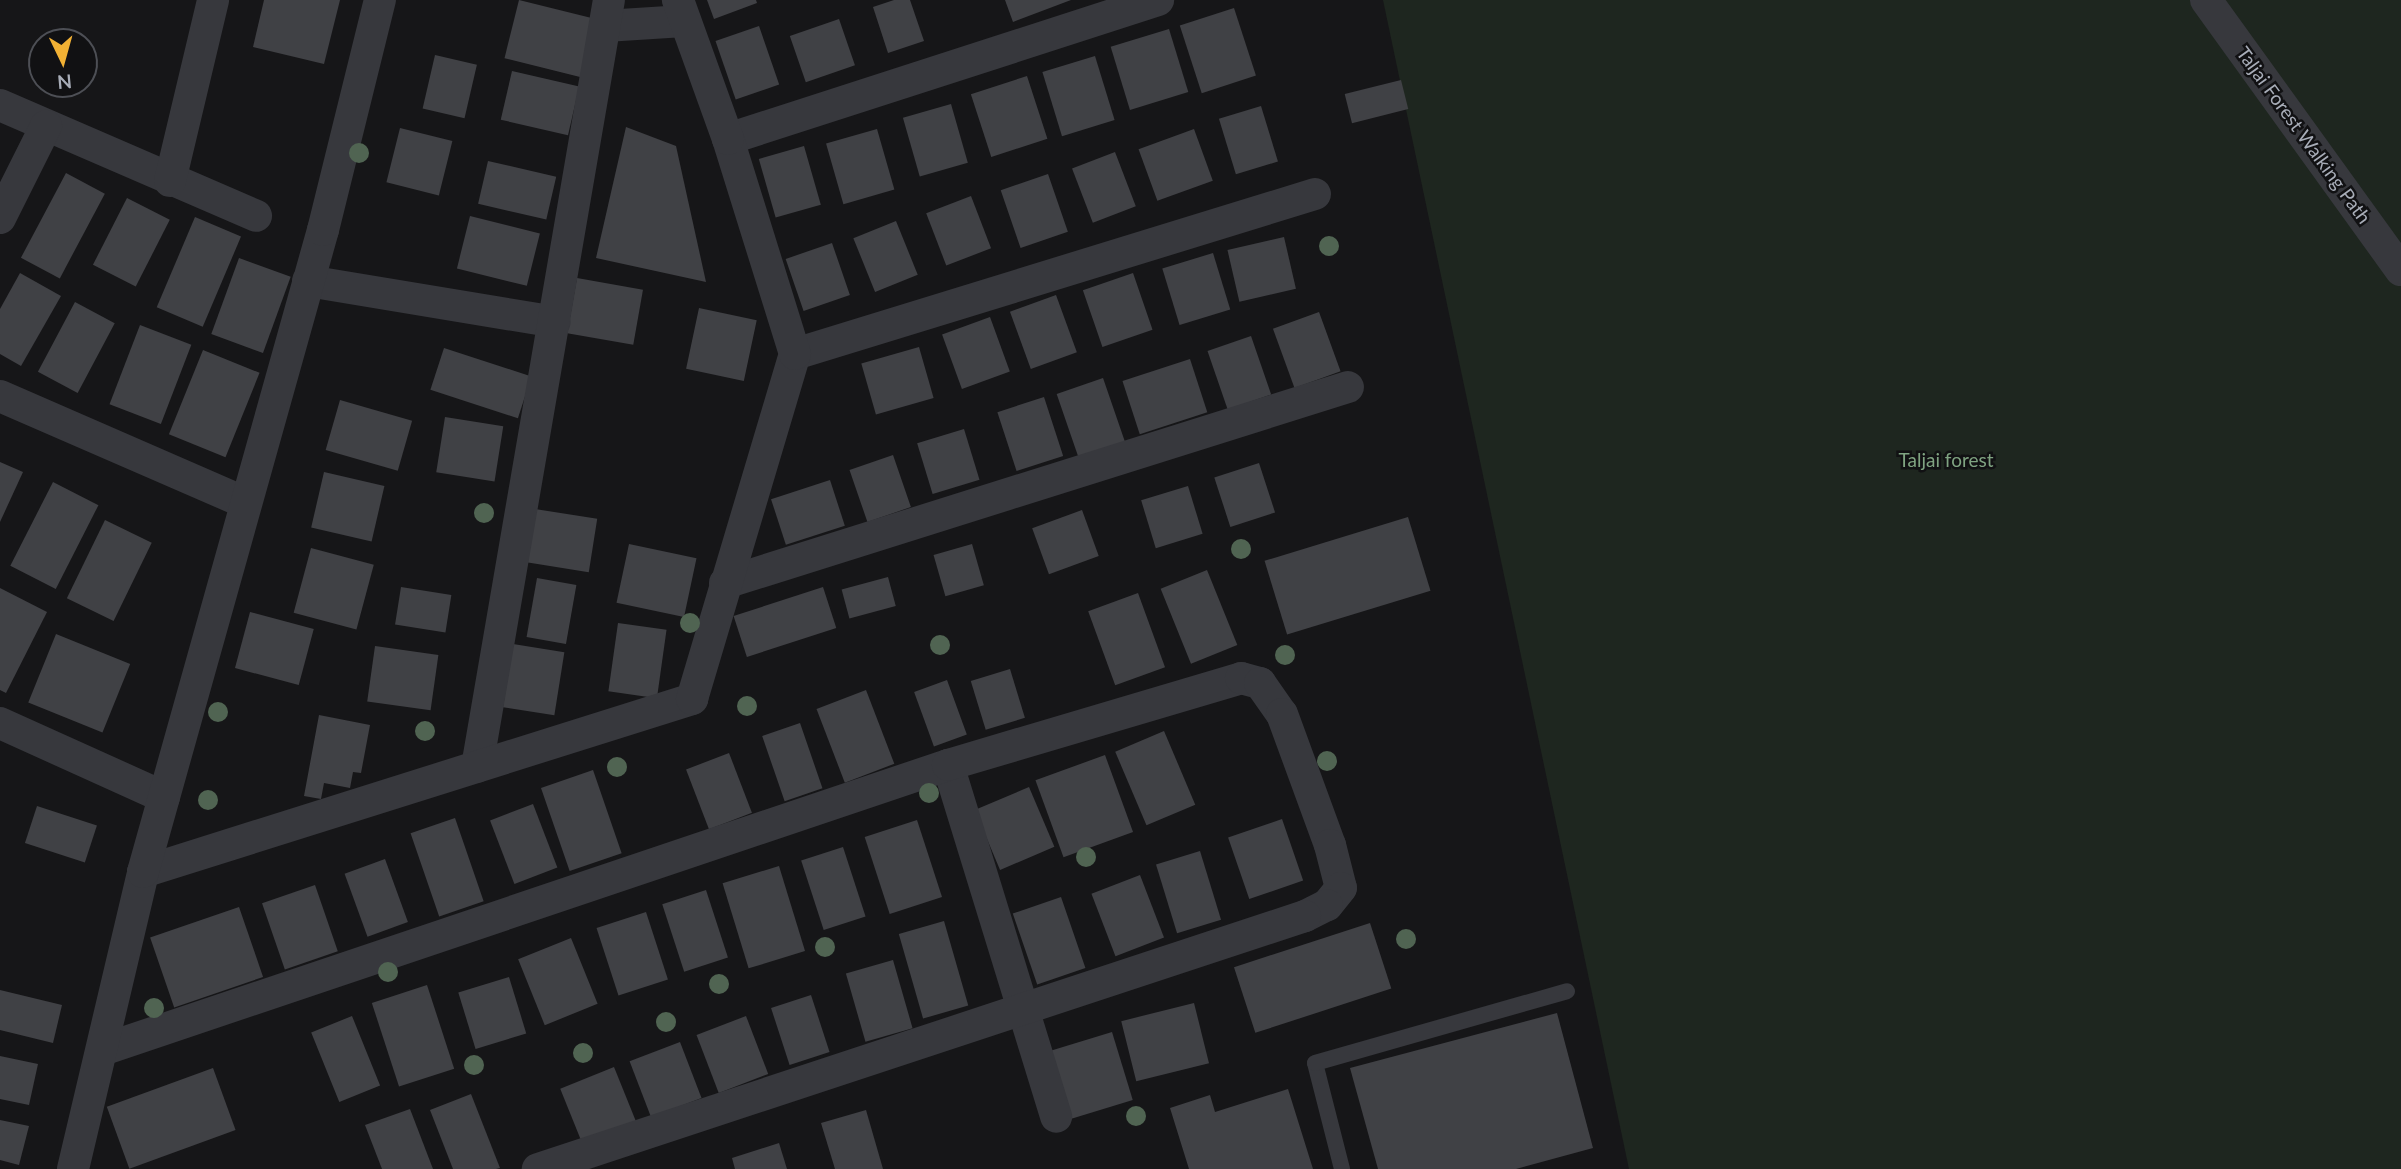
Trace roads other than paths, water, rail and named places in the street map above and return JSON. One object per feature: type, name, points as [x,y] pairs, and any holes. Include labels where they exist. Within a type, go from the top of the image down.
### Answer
[{"type":"street","points":[[170,181],[213,0]]},
{"type":"street","points":[[72,1169],[142,872],[308,281],[380,0]]},
{"type":"street","points":[[728,139],[1158,0]]},
{"type":"street","name":"Taljai Forest Walking Path","points":[[2206,0],[2401,270]]},
{"type":"street","points":[[142,872],[477,767],[692,699],[795,354],[728,139],[681,11],[607,13],[477,767]]},
{"type":"street","points":[[0,105],[170,181],[256,216]]},
{"type":"street","points":[[0,218],[46,126]]},
{"type":"street","points":[[795,354],[1315,194]]},
{"type":"street","points":[[308,281],[555,322]]},
{"type":"street","points":[[725,583],[1348,387]]},
{"type":"street","points":[[0,396],[244,502]]},
{"type":"street","points":[[102,1050],[948,765],[1241,678],[1260,683],[1282,714],[1330,845],[1340,888],[1327,905],[1305,916],[538,1169]]},
{"type":"street","points":[[0,723],[164,797]]},
{"type":"street","points":[[948,765],[1056,1117]]},
{"type":"lane","points":[[1342,1169],[1315,1063],[1567,990]]},
{"type":"park label","name":"Taljai forest","points":[[1946,460]]}]
